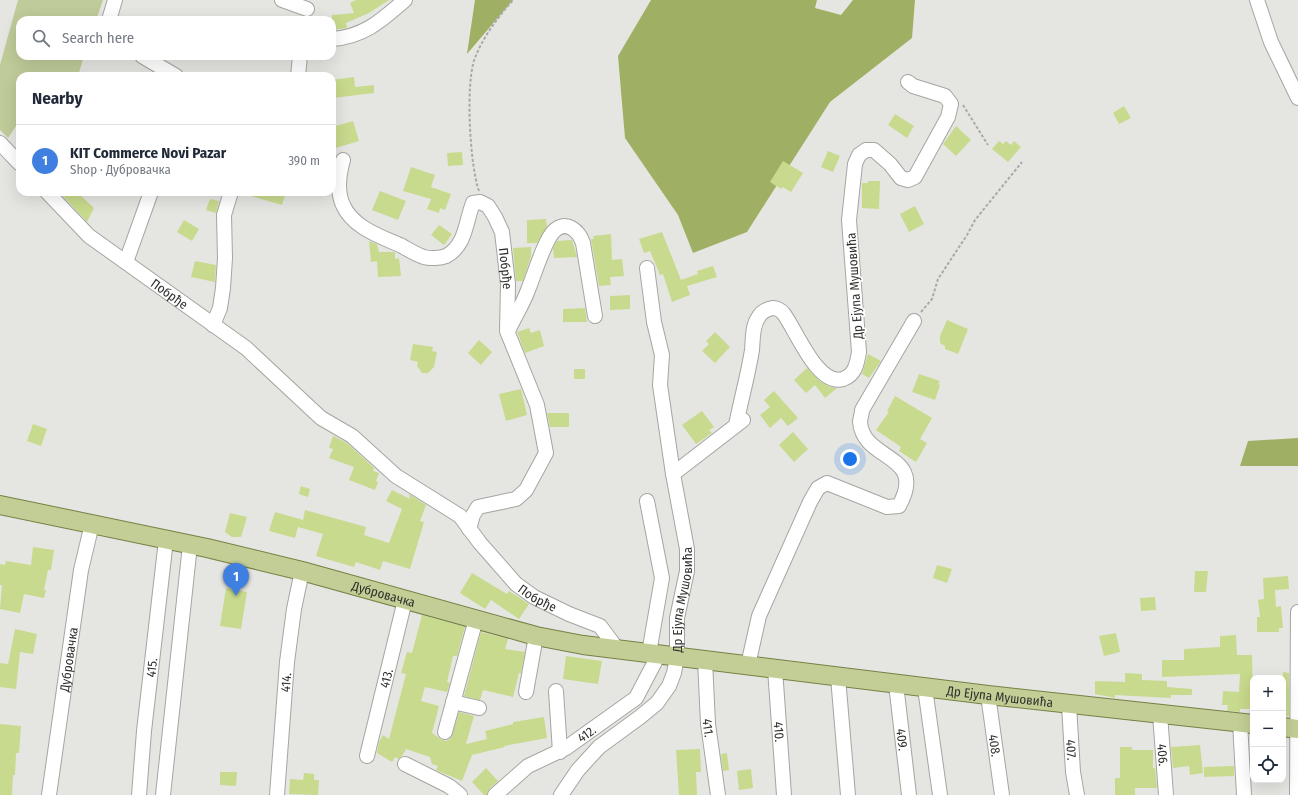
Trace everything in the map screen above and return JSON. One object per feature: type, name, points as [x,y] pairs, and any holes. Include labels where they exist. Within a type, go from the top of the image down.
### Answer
[{"type":"main road","name":"Дубровачка","points":[[0,505],[190,545],[302,571],[536,636],[576,644],[677,657]]},
{"type":"main road","name":"Др Ејупа Мушовића","points":[[677,657],[988,696],[1246,723]]},
{"type":"street","points":[[110,16],[115,0]]},
{"type":"street","points":[[282,0],[307,10]]},
{"type":"street","points":[[336,39],[344,38],[370,29],[405,0]]},
{"type":"street","points":[[1257,0],[1271,42],[1298,98]]},
{"type":"street","points":[[156,60],[171,72]]},
{"type":"street","points":[[298,72],[300,60]]},
{"type":"street","points":[[908,82],[913,86],[945,96],[950,104]]},
{"type":"street","name":"Др Ејупа Мушовића","points":[[673,474],[741,421],[754,330],[757,319],[764,310],[774,308],[782,310],[807,354],[817,367],[830,377],[841,380],[850,376],[856,366],[859,352],[850,220],[855,164],[859,155],[866,150],[874,150],[890,164],[901,178],[908,180],[916,176],[948,117],[950,104]]},
{"type":"street","points":[[0,143],[16,160]]},
{"type":"street","points":[[343,160],[339,172],[341,197],[343,205],[354,221],[367,229],[425,257],[446,256],[464,236],[473,203],[480,202],[488,206]]},
{"type":"street","name":"Побрђе","points":[[51,196],[89,236],[246,348],[321,418],[352,436],[396,476],[460,516],[469,529],[516,584],[534,597],[569,614],[600,626],[618,650]]},
{"type":"street","points":[[126,262],[151,196]]},
{"type":"street","points":[[214,325],[220,308],[223,288],[225,258],[224,215],[230,196]]},
{"type":"street","name":"Побрђе","points":[[469,529],[473,515],[478,507],[516,499],[526,490],[546,453],[537,405],[507,331],[508,284],[506,252],[502,232],[488,206]]},
{"type":"street","points":[[507,331],[528,292],[550,237],[560,227],[566,226],[574,228],[580,233],[584,243],[595,316]]},
{"type":"street","name":"Др Ејупа Мушовића","points":[[647,268],[654,322],[662,355],[660,385],[673,474],[688,554],[687,571],[677,618],[677,657]]},
{"type":"street","points":[[748,665],[759,616],[810,502],[818,488],[827,483],[887,507],[899,506],[903,498],[907,476],[903,468],[869,443],[860,422],[862,410],[914,321]]},
{"type":"street","name":"412.","points":[[495,795],[528,766],[560,752],[636,698],[654,654],[662,578],[647,501]]},
{"type":"street","name":"Дубровачка","points":[[49,795],[81,570],[92,524]]},
{"type":"street","name":"415.","points":[[139,795],[144,731],[166,540]]},
{"type":"street","name":"415.","points":[[163,795],[190,545]]},
{"type":"street","name":"414.","points":[[276,795],[287,662],[294,609],[302,571]]},
{"type":"street","name":"413.","points":[[367,756],[405,600]]},
{"type":"street","points":[[1297,795],[1292,728],[1298,612]]},
{"type":"street","points":[[445,732],[476,619]]},
{"type":"street","points":[[526,692],[536,636]]},
{"type":"street","points":[[561,795],[578,770],[599,747],[657,703],[669,686],[674,673],[677,657]]},
{"type":"street","name":"411.","points":[[705,660],[708,724],[718,795]]},
{"type":"street","name":"410.","points":[[775,669],[784,795]]},
{"type":"street","points":[[838,677],[848,795]]},
{"type":"street","name":"409.","points":[[896,684],[909,795]]},
{"type":"street","points":[[925,688],[940,795]]},
{"type":"street","points":[[556,691],[560,752]]},
{"type":"street","name":"408.","points":[[988,696],[1002,795]]},
{"type":"street","points":[[453,702],[479,708]]},
{"type":"street","name":"407.","points":[[1069,704],[1073,772],[1077,795]]},
{"type":"street","name":"406.","points":[[1160,714],[1166,795]]},
{"type":"street","points":[[1244,795],[1246,723]]},
{"type":"street","points":[[405,764],[449,786],[460,795]]},
{"type":"path","points":[[488,206],[479,190],[474,174],[470,82],[474,60],[487,35],[513,0]]},
{"type":"path","points":[[950,104],[954,102],[960,103],[964,106],[988,144]]},
{"type":"path","points":[[914,321],[932,299],[938,279],[968,235],[975,220],[1022,162]]},
{"type":"green space","points":[[18,0],[103,0],[97,16],[16,16],[16,60],[83,60],[79,72],[16,72],[16,126],[8,138],[0,130],[0,65]]},
{"type":"green space","points":[[475,0],[513,0],[467,54]]},
{"type":"green space","points":[[651,0],[817,0],[815,8],[841,15],[853,0],[915,0],[912,38],[830,102],[747,232],[693,253],[678,215],[625,138],[618,56]]},
{"type":"green space","points":[[1298,438],[1298,466],[1240,466],[1248,441]]},
{"type":"building","points":[[356,0],[389,0],[369,13],[346,23],[347,28],[336,29],[336,16],[332,15],[354,13],[350,3]]},
{"type":"building","points":[[354,77],[355,87],[374,85],[374,93],[336,98],[336,79]]},
{"type":"building","points":[[1124,106],[1131,118],[1119,124],[1113,113]]},
{"type":"building","points":[[895,114],[914,126],[907,138],[888,125]]},
{"type":"building","points":[[353,121],[359,141],[336,148],[336,126]]},
{"type":"building","points":[[956,126],[971,140],[956,156],[943,144]]},
{"type":"building","points":[[999,141],[1003,144],[1006,141],[1011,145],[1014,141],[1021,147],[1008,162],[992,149]]},
{"type":"building","points":[[828,151],[840,156],[833,172],[821,167]]},
{"type":"building","points":[[462,152],[463,165],[448,166],[447,153]]},
{"type":"building","points":[[783,161],[803,173],[791,192],[783,187],[781,189],[770,182]]},
{"type":"building","points":[[411,167],[435,175],[431,187],[451,194],[445,210],[440,208],[439,213],[427,209],[431,199],[403,191]]},
{"type":"building","points":[[868,181],[880,181],[879,209],[862,208],[862,183],[868,183]]},
{"type":"building","points":[[380,191],[406,201],[398,220],[372,210]]},
{"type":"building","points":[[63,196],[81,196],[94,208],[87,222]]},
{"type":"building","points":[[250,196],[285,196],[282,205]]},
{"type":"building","points":[[210,199],[219,201],[216,213],[206,210]]},
{"type":"building","points":[[915,206],[924,224],[909,232],[900,214]]},
{"type":"building","points":[[546,219],[547,227],[537,243],[527,243],[527,220]]},
{"type":"building","points":[[184,220],[199,229],[192,241],[177,232]]},
{"type":"building","points":[[439,225],[452,234],[444,245],[431,235]]},
{"type":"building","points":[[662,232],[681,280],[698,274],[697,271],[713,266],[717,277],[687,286],[690,295],[672,302],[663,274],[660,275],[650,251],[644,253],[639,239]]},
{"type":"building","points":[[611,234],[612,260],[622,259],[624,276],[610,277],[611,285],[599,286],[591,239],[594,239],[593,236]]},
{"type":"building","points":[[572,240],[577,257],[554,258],[553,248],[557,241]]},
{"type":"building","points":[[369,241],[377,244],[379,252],[395,252],[395,259],[399,258],[401,276],[378,277],[377,261],[371,262]]},
{"type":"building","points":[[531,247],[531,256],[523,281],[516,281],[513,248]]},
{"type":"building","points":[[195,261],[216,265],[215,282],[191,277]]},
{"type":"building","points":[[630,295],[630,309],[610,310],[610,296]]},
{"type":"building","points":[[585,308],[587,322],[563,322],[563,309]]},
{"type":"building","points":[[947,320],[968,329],[958,354],[945,349],[945,346],[940,343],[940,336]]},
{"type":"building","points":[[529,328],[531,333],[540,330],[544,346],[525,353],[517,332]]},
{"type":"building","points":[[715,332],[730,347],[715,363],[702,351],[709,344],[706,341]]},
{"type":"building","points":[[479,340],[492,352],[481,365],[468,353]]},
{"type":"building","points":[[413,344],[433,347],[432,351],[437,352],[434,367],[428,373],[422,373],[417,366],[418,362],[410,360]]},
{"type":"building","points":[[868,354],[881,361],[869,378],[862,374]]},
{"type":"building","points":[[807,368],[820,381],[830,387],[837,388],[825,398],[815,385],[806,393],[794,380]]},
{"type":"building","points":[[574,369],[585,369],[585,379],[574,379]]},
{"type":"building","points":[[919,374],[940,381],[935,400],[912,392]]},
{"type":"building","points":[[521,389],[527,415],[506,421],[499,394]]},
{"type":"building","points":[[774,391],[798,418],[788,426],[781,418],[770,428],[760,415],[770,407],[764,400]]},
{"type":"building","points":[[895,396],[932,418],[920,439],[927,443],[916,462],[899,451],[901,447],[876,430],[889,412],[887,411]]},
{"type":"building","points":[[702,411],[714,427],[709,430],[712,433],[696,444],[682,425]]},
{"type":"building","points":[[547,413],[569,413],[569,427],[550,427]]},
{"type":"building","points":[[33,424],[47,429],[41,446],[27,441]]},
{"type":"building","points":[[793,432],[808,449],[794,462],[779,445]]},
{"type":"building","points":[[333,436],[347,443],[374,468],[373,471],[379,473],[375,490],[349,480],[354,467],[329,458],[333,449],[329,448]]},
{"type":"building","points":[[301,486],[310,489],[308,497],[299,494]]},
{"type":"building","points":[[392,490],[410,499],[409,494],[426,505],[420,521],[424,522],[410,569],[383,561],[380,570],[356,562],[354,567],[316,556],[323,534],[298,527],[295,538],[269,531],[275,512],[303,520],[305,510],[366,527],[364,535],[389,543],[402,509],[386,501]]},
{"type":"building","points":[[230,513],[247,517],[241,537],[232,537],[225,532]]},
{"type":"building","points":[[33,547],[54,550],[51,570],[48,570],[44,598],[24,594],[20,613],[0,609],[2,585],[0,585],[0,564],[5,565],[6,561],[31,565]]},
{"type":"building","points":[[937,565],[952,569],[947,583],[933,578]]},
{"type":"building","points":[[1195,571],[1208,571],[1206,592],[1194,592]]},
{"type":"building","points":[[472,573],[507,594],[509,591],[529,604],[519,619],[491,600],[485,609],[460,593]]},
{"type":"building","points":[[1288,576],[1289,589],[1275,590],[1276,607],[1281,606],[1283,628],[1279,628],[1279,632],[1257,632],[1257,617],[1260,617],[1258,600],[1264,599],[1263,578]]},
{"type":"building","points":[[226,588],[247,592],[241,629],[220,626]]},
{"type":"building","points":[[1155,597],[1156,610],[1141,611],[1140,598]]},
{"type":"building","points":[[422,615],[465,627],[457,656],[453,656],[447,682],[450,683],[447,692],[425,687],[421,701],[439,706],[432,733],[442,740],[447,741],[451,738],[459,712],[474,716],[466,744],[487,739],[485,731],[513,724],[513,722],[544,717],[547,738],[504,746],[505,747],[472,755],[462,781],[436,770],[438,766],[432,764],[430,757],[406,749],[399,759],[395,757],[392,762],[377,753],[379,742],[383,735],[389,739],[406,674],[401,673],[407,652],[412,653]]},
{"type":"building","points":[[15,629],[37,634],[33,654],[20,652],[16,689],[0,687],[0,663],[8,664]]},
{"type":"building","points":[[481,632],[508,639],[505,649],[525,652],[521,673],[519,673],[513,697],[483,690],[480,700],[464,696]]},
{"type":"building","points":[[1116,633],[1120,652],[1104,656],[1099,636]]},
{"type":"building","points":[[1236,635],[1237,655],[1252,655],[1252,675],[1250,675],[1250,709],[1240,709],[1240,712],[1227,711],[1228,705],[1222,705],[1223,691],[1239,692],[1240,674],[1162,677],[1162,660],[1184,660],[1184,649],[1220,647],[1220,636]]},
{"type":"building","points":[[566,656],[602,661],[598,684],[563,679]]},
{"type":"building","points":[[1283,672],[1289,673],[1289,716],[1286,716],[1286,675],[1283,675]]},
{"type":"building","points":[[1125,673],[1142,674],[1142,680],[1167,681],[1167,687],[1192,689],[1192,695],[1171,695],[1171,698],[1115,695],[1115,698],[1095,694],[1095,681],[1125,682]]},
{"type":"building","points":[[0,724],[21,726],[19,753],[16,753],[15,775],[13,775],[12,795],[0,795]]},
{"type":"building","points":[[1200,745],[1203,773],[1190,775],[1189,766],[1173,768],[1171,747]]},
{"type":"building","points":[[1120,747],[1132,747],[1132,750],[1153,750],[1153,768],[1155,768],[1157,788],[1135,788],[1135,795],[1115,795],[1115,778],[1120,778]]},
{"type":"building","points":[[700,749],[701,772],[696,772],[697,795],[679,795],[676,750]]},
{"type":"building","points":[[727,753],[729,770],[723,771],[721,754]]},
{"type":"building","points":[[1234,766],[1234,776],[1204,777],[1204,767]]},
{"type":"building","points":[[486,768],[498,781],[489,789],[487,795],[484,795],[472,782]]},
{"type":"building","points":[[751,769],[753,788],[739,790],[737,771]]},
{"type":"building","points":[[220,772],[237,772],[236,786],[220,785]]},
{"type":"building","points":[[304,773],[314,774],[314,780],[319,780],[318,795],[289,794],[290,779],[303,780]]},
{"type":"place","name":"KIT Commerce Novi Pazar","points":[[236,596]]}]
